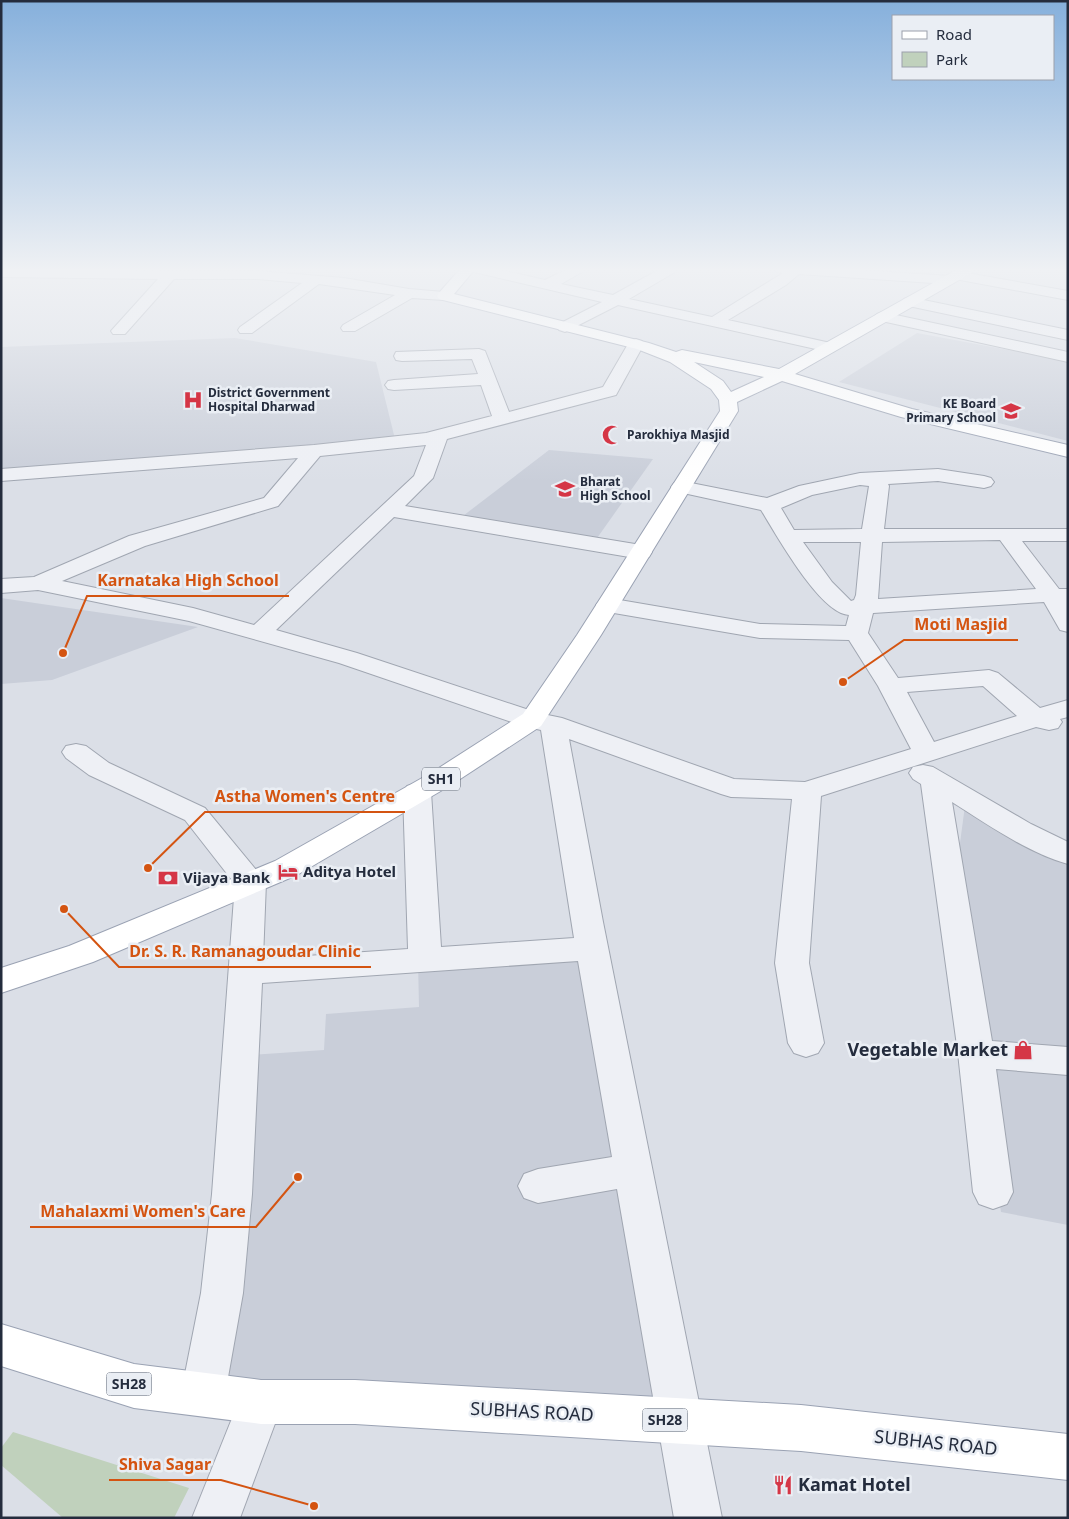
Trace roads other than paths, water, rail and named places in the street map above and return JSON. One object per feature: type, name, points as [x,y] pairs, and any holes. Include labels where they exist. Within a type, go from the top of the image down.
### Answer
[{"type":"main road","points":[[618,340],[781,375],[907,413],[1068,451]]},
{"type":"main road","points":[[639,345],[676,358],[717,385],[728,400],[781,375],[842,340]]},
{"type":"main road","name":"SH1","points":[[1,981],[81,954],[286,868],[543,722],[608,605],[729,411],[728,400]]},
{"type":"main road","name":"SUBHAS ROAD","points":[[1,1345],[134,1386],[261,1402],[355,1402],[801,1428],[1068,1457]]},
{"type":"street","points":[[798,340],[829,347]]},
{"type":"street","points":[[988,340],[1068,357]]},
{"type":"street","points":[[1,475],[314,451],[426,439],[610,390],[639,345]]},
{"type":"street","points":[[402,356],[479,354],[502,419]]},
{"type":"street","points":[[394,386],[488,379]]},
{"type":"street","points":[[259,633],[424,478],[439,436]]},
{"type":"street","points":[[38,583],[137,541],[271,502],[314,451]]},
{"type":"street","points":[[682,487],[769,505],[806,490],[860,479],[938,475],[984,482]]},
{"type":"street","points":[[874,479],[879,486],[872,535],[868,595],[862,606],[856,633],[892,686],[921,764],[976,1053],[993,1192]]},
{"type":"street","points":[[769,505],[788,536],[832,597],[846,608],[1060,595]]},
{"type":"street","points":[[389,510],[641,552]]},
{"type":"street","points":[[1006,534],[1060,595],[1068,625]]},
{"type":"street","points":[[788,536],[1068,535]]},
{"type":"street","points":[[1,586],[38,583],[193,616],[259,633],[348,658],[543,722],[731,788],[807,791],[921,764],[1035,718],[1068,708]]},
{"type":"street","points":[[608,605],[760,631],[856,633]]},
{"type":"street","points":[[892,686],[989,678],[1035,718],[1068,727]]},
{"type":"street","points":[[543,722],[592,948],[698,1518]]},
{"type":"street","points":[[76,752],[99,769],[195,814],[252,882],[232,1194],[222,1293],[203,1394]]},
{"type":"street","points":[[921,764],[1021,831],[1068,854]]},
{"type":"street","points":[[806,1043],[792,963],[807,791]]},
{"type":"street","points":[[417,792],[425,960]]},
{"type":"street","points":[[246,972],[592,948]]},
{"type":"street","points":[[976,1053],[1068,1062]]},
{"type":"street","points":[[538,1186],[634,1170]]},
{"type":"street","points":[[216,1518],[261,1402]]},
{"type":"place","name":"District Government Hospital Dharwad","points":[[193,400]]},
{"type":"place","name":"KE Board Primary School","points":[[1011,411]]},
{"type":"place","name":"Parokhiya Masjid","points":[[612,435]]},
{"type":"place","name":"Bharat High School","points":[[565,489]]},
{"type":"place","name":"Karnataka High School","points":[[63,653]]},
{"type":"place","name":"Moti Masjid","points":[[843,682]]},
{"type":"place","name":"Astha Women's Centre","points":[[148,868]]},
{"type":"place","name":"Aditya Hotel","points":[[288,872]]},
{"type":"place","name":"Vijaya Bank","points":[[168,878]]},
{"type":"place","name":"Dr. S. R. Ramanagoudar Clinic","points":[[64,909]]},
{"type":"place","name":"Vegetable Market","points":[[1023,1050]]},
{"type":"place","name":"Mahalaxmi Women's Care","points":[[298,1177]]},
{"type":"place","name":"Kamat Hotel","points":[[783,1485]]},
{"type":"place","name":"Shiva Sagar","points":[[314,1506]]}]
